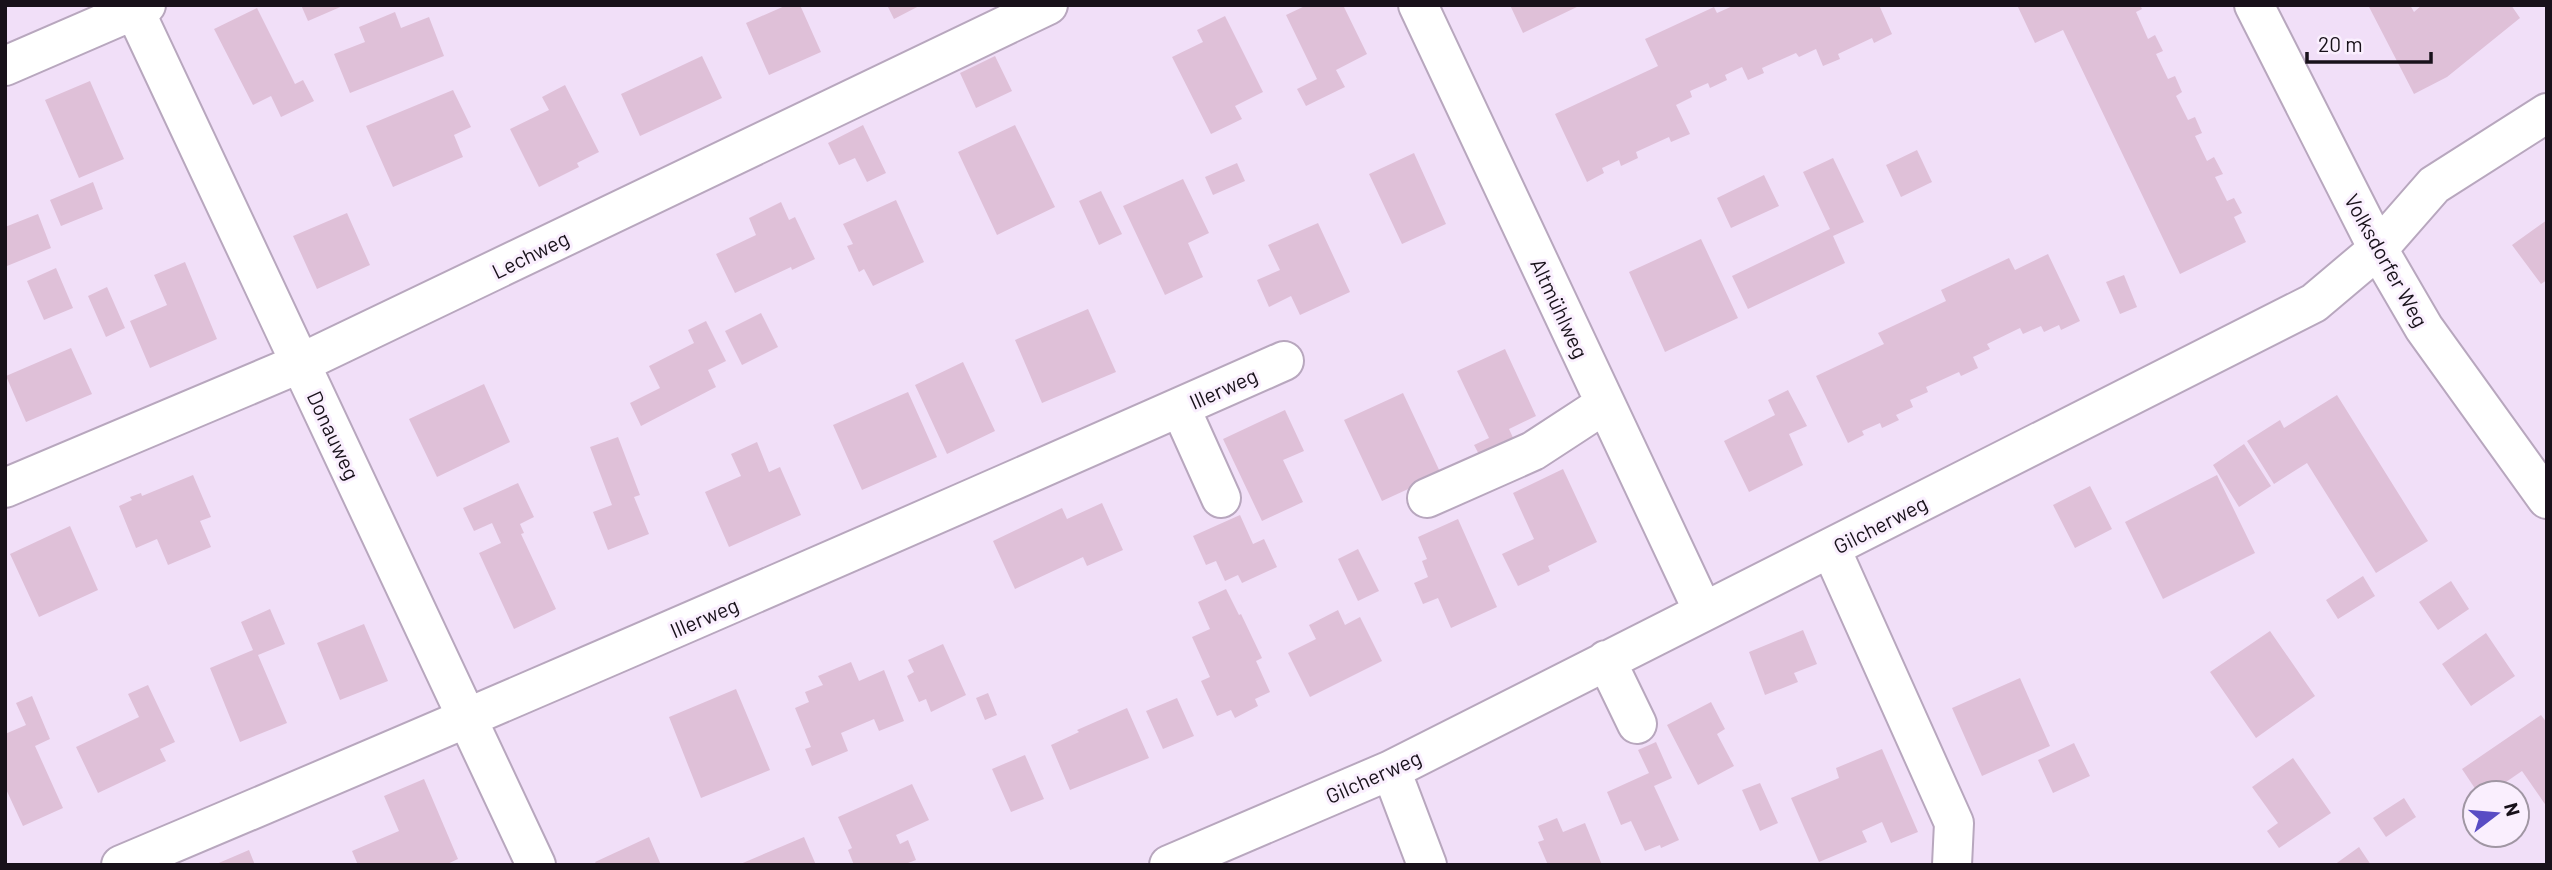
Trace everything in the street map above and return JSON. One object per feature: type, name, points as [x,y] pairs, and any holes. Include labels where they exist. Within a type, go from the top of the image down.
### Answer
[{"type":"street","name":"Lechweg","points":[[5,488],[301,363],[1048,5]]},
{"type":"street","name":"Altmühlweg","points":[[1418,5],[1703,611]]},
{"type":"street","name":"Volksdorfer Weg","points":[[2253,5],[2378,250],[2424,328],[2547,499]]},
{"type":"street","name":"Donauweg","points":[[138,7],[536,865]]},
{"type":"street","points":[[5,66],[138,7]]},
{"type":"street","name":"Gilcherweg","points":[[1169,865],[1391,770],[2315,303],[2378,250],[2434,185],[2547,113]]},
{"type":"street","name":"Illerweg","points":[[121,865],[468,719],[1284,361]]},
{"type":"street","points":[[1427,498],[1533,451],[1605,404]]},
{"type":"street","points":[[1180,407],[1221,498]]},
{"type":"street","points":[[1831,549],[1954,823],[1952,865]]},
{"type":"street","points":[[1606,660],[1637,724]]},
{"type":"street","points":[[1391,770],[1427,865]]},
{"type":"building","points":[[301,5],[345,5],[308,21]]},
{"type":"building","points":[[787,5],[800,5],[821,52],[769,75],[746,23]]},
{"type":"building","points":[[887,5],[921,5],[894,19]]},
{"type":"building","points":[[1307,5],[1343,5],[1367,54],[1336,70],[1345,87],[1306,106],[1297,89],[1317,79],[1286,15]]},
{"type":"building","points":[[1510,5],[1581,5],[1523,33]]},
{"type":"building","points":[[1735,5],[1879,5],[1892,34],[1874,43],[1872,38],[1838,54],[1840,59],[1823,66],[1816,49],[1799,57],[1796,53],[1762,68],[1764,73],[1748,80],[1742,67],[1725,75],[1727,80],[1710,88],[1708,83],[1690,91],[1692,97],[1676,105],[1690,134],[1671,142],[1669,137],[1636,152],[1638,158],[1621,166],[1619,160],[1602,168],[1604,173],[1587,182],[1555,114],[1658,66],[1645,39],[1714,7],[1717,13]]},
{"type":"building","points":[[2017,5],[2140,5],[2142,9],[2136,12],[2148,39],[2155,35],[2163,51],[2156,54],[2168,79],[2175,76],[2182,92],[2176,96],[2188,120],[2195,117],[2202,133],[2195,136],[2207,161],[2214,157],[2223,174],[2215,177],[2227,201],[2234,198],[2242,213],[2234,217],[2246,242],[2180,274],[2063,30],[2035,43]]},
{"type":"building","points":[[2368,5],[2410,5],[2414,12],[2422,5],[2511,5],[2520,18],[2447,77],[2414,94]]},
{"type":"building","points":[[257,8],[295,84],[303,80],[314,101],[281,117],[271,96],[253,105],[214,29]]},
{"type":"building","points":[[395,12],[401,28],[429,17],[444,56],[350,93],[334,54],[365,42],[359,27]]},
{"type":"building","points":[[1225,16],[1263,92],[1235,106],[1242,119],[1211,134],[1172,57],[1203,42],[1197,30]]},
{"type":"building","points":[[702,56],[722,98],[640,136],[621,94]]},
{"type":"building","points":[[995,56],[1012,91],[976,108],[960,73]]},
{"type":"building","points":[[90,81],[124,159],[79,178],[45,100]]},
{"type":"building","points":[[565,85],[599,152],[577,163],[579,167],[539,187],[510,129],[549,110],[542,97]]},
{"type":"building","points":[[453,90],[471,127],[454,135],[463,157],[393,187],[366,126]]},
{"type":"building","points":[[863,125],[886,173],[867,182],[855,158],[839,165],[828,143]]},
{"type":"building","points":[[1015,125],[1055,207],[997,235],[958,152]]},
{"type":"building","points":[[1917,150],[1932,182],[1901,197],[1886,165]]},
{"type":"building","points":[[1414,153],[1446,224],[1402,244],[1369,174]]},
{"type":"building","points":[[1833,158],[1864,222],[1833,236],[1845,263],[1748,309],[1732,276],[1830,229],[1803,172]]},
{"type":"building","points":[[1237,163],[1245,181],[1213,195],[1205,177]]},
{"type":"building","points":[[1764,175],[1779,206],[1731,228],[1717,198]]},
{"type":"building","points":[[1183,179],[1209,233],[1188,243],[1203,277],[1165,295],[1123,206]]},
{"type":"building","points":[[93,182],[103,209],[61,226],[50,200]]},
{"type":"building","points":[[1101,191],[1122,234],[1099,245],[1079,201]]},
{"type":"building","points":[[896,200],[924,262],[873,286],[864,269],[859,272],[847,246],[853,244],[843,224]]},
{"type":"building","points":[[781,202],[789,220],[795,217],[815,259],[735,293],[716,254],[756,235],[749,218]]},
{"type":"building","points":[[347,213],[370,265],[317,289],[293,236]]},
{"type":"building","points":[[38,214],[51,248],[7,266],[5,227]]},
{"type":"building","points":[[2547,220],[2547,280],[2541,284],[2512,245]]},
{"type":"building","points":[[1318,223],[1350,292],[1300,315],[1291,296],[1269,307],[1257,280],[1280,270],[1268,245]]},
{"type":"building","points":[[1701,239],[1738,318],[1665,352],[1629,272]]},
{"type":"building","points":[[2048,254],[2080,321],[2061,330],[2059,325],[2044,332],[2041,326],[2023,334],[2020,328],[1987,344],[1990,349],[1973,357],[1978,368],[1961,376],[1959,372],[1926,387],[1928,392],[1910,400],[1913,407],[1896,415],[1899,420],[1882,428],[1880,423],[1862,431],[1864,435],[1848,443],[1816,376],[1884,344],[1878,333],[1946,301],[1941,290],[2009,258],[2015,270]]},
{"type":"building","points":[[185,262],[217,339],[150,368],[130,321],[167,305],[154,275]]},
{"type":"building","points":[[56,268],[73,308],[44,320],[27,281]]},
{"type":"building","points":[[2124,275],[2137,307],[2120,314],[2106,282]]},
{"type":"building","points":[[107,287],[125,328],[106,337],[88,296]]},
{"type":"building","points":[[1088,309],[1116,372],[1042,403],[1015,340]]},
{"type":"building","points":[[761,313],[778,347],[742,365],[725,331]]},
{"type":"building","points":[[706,321],[726,361],[708,370],[716,387],[641,426],[630,403],[660,388],[649,366],[694,343],[688,330]]},
{"type":"building","points":[[71,348],[92,394],[26,422],[6,376]]},
{"type":"building","points":[[1505,349],[1536,416],[1509,429],[1516,444],[1482,460],[1474,445],[1489,438],[1457,371]]},
{"type":"building","points":[[963,362],[995,431],[947,454],[915,385]]},
{"type":"building","points":[[484,384],[510,442],[437,477],[409,419]]},
{"type":"building","points":[[1788,390],[1807,426],[1789,434],[1803,465],[1749,492],[1724,441],[1775,415],[1768,400]]},
{"type":"building","points":[[908,392],[937,457],[862,490],[833,425]]},
{"type":"building","points":[[1403,393],[1441,474],[1382,501],[1344,420]]},
{"type":"building","points":[[2337,395],[2428,541],[2376,573],[2307,463],[2274,484],[2247,441],[2280,420],[2284,428]]},
{"type":"building","points":[[1285,410],[1304,451],[1283,460],[1303,502],[1262,521],[1223,439]]},
{"type":"building","points":[[618,437],[640,495],[634,497],[649,534],[608,550],[593,512],[612,505],[590,447]]},
{"type":"building","points":[[757,442],[769,472],[780,467],[801,515],[729,547],[705,492],[741,476],[731,454]]},
{"type":"building","points":[[2244,444],[2271,486],[2239,507],[2213,465]]},
{"type":"building","points":[[1563,469],[1597,542],[1548,566],[1550,571],[1518,586],[1502,554],[1534,539],[1513,493]]},
{"type":"building","points":[[193,475],[211,517],[200,521],[211,547],[168,565],[157,539],[136,548],[119,506],[132,500],[130,497],[141,493],[142,496]]},
{"type":"building","points":[[2217,475],[2255,553],[2163,599],[2125,522]]},
{"type":"building","points":[[518,483],[534,517],[520,524],[524,533],[521,534],[556,609],[514,629],[479,553],[501,543],[492,523],[474,531],[463,508]]},
{"type":"building","points":[[2090,486],[2112,529],[2075,548],[2053,505]]},
{"type":"building","points":[[1102,503],[1123,550],[1087,566],[1083,557],[1015,589],[993,541],[1062,508],[1067,519]]},
{"type":"building","points":[[1240,515],[1253,544],[1264,539],[1277,567],[1242,583],[1238,575],[1225,581],[1216,561],[1206,565],[1193,536]]},
{"type":"building","points":[[1458,519],[1497,607],[1451,628],[1438,598],[1423,604],[1414,583],[1428,577],[1422,561],[1427,559],[1418,537]]},
{"type":"building","points":[[70,526],[98,590],[39,617],[10,554]]},
{"type":"building","points":[[1358,549],[1379,591],[1358,601],[1338,559]]},
{"type":"building","points":[[2363,576],[2375,596],[2338,619],[2326,600]]},
{"type":"building","points":[[2451,581],[2469,609],[2438,630],[2419,602]]},
{"type":"building","points":[[1226,589],[1262,658],[1256,661],[1270,692],[1255,699],[1258,706],[1235,718],[1231,710],[1217,716],[1201,681],[1210,677],[1192,637],[1210,629],[1198,602]]},
{"type":"building","points":[[270,609],[285,644],[258,655],[287,723],[240,742],[210,668],[253,650],[241,622]]},
{"type":"building","points":[[1338,610],[1345,625],[1360,617],[1382,661],[1310,697],[1288,653],[1316,639],[1309,625]]},
{"type":"building","points":[[364,624],[388,681],[340,700],[317,643]]},
{"type":"building","points":[[1803,630],[1817,664],[1794,673],[1798,682],[1765,695],[1749,652]]},
{"type":"building","points":[[2270,631],[2315,696],[2256,738],[2210,672]]},
{"type":"building","points":[[2486,633],[2515,676],[2471,706],[2442,664]]},
{"type":"building","points":[[943,644],[966,695],[931,712],[926,699],[919,702],[907,676],[914,672],[908,660]]},
{"type":"building","points":[[851,662],[859,681],[884,670],[904,721],[879,731],[874,719],[841,733],[848,751],[812,766],[805,749],[811,747],[795,708],[809,702],[805,692],[823,685],[818,676]]},
{"type":"building","points":[[2020,678],[2050,746],[1982,776],[1952,708]]},
{"type":"building","points":[[148,685],[175,742],[160,749],[166,761],[98,793],[76,747],[139,717],[128,694]]},
{"type":"building","points":[[736,689],[770,770],[701,798],[669,717]]},
{"type":"building","points":[[988,693],[997,715],[985,720],[976,698]]},
{"type":"building","points":[[32,696],[50,739],[35,746],[63,808],[23,826],[5,787],[5,734],[26,725],[16,703]]},
{"type":"building","points":[[1177,698],[1194,736],[1163,749],[1146,711]]},
{"type":"building","points":[[1711,702],[1725,729],[1717,734],[1734,766],[1698,785],[1667,725]]},
{"type":"building","points":[[1127,708],[1149,758],[1070,790],[1051,745],[1079,732],[1077,730]]},
{"type":"building","points":[[2541,715],[2547,723],[2547,807],[2531,784],[2531,779],[2528,779],[2522,771],[2510,779],[2469,779],[2462,769]]},
{"type":"building","points":[[1656,742],[1672,778],[1654,786],[1679,840],[1645,851],[1631,821],[1621,825],[1607,792],[1649,773],[1638,750]]},
{"type":"building","points":[[2074,743],[2090,776],[2053,793],[2038,760]]},
{"type":"building","points":[[1882,749],[1918,832],[1891,843],[1882,822],[1862,831],[1867,842],[1819,862],[1791,798],[1839,778],[1836,768]]},
{"type":"building","points":[[1025,755],[1044,799],[1011,812],[992,769]]},
{"type":"building","points":[[2293,758],[2331,813],[2279,848],[2267,831],[2278,823],[2252,787]]},
{"type":"building","points":[[424,779],[458,859],[445,865],[358,865],[352,851],[399,831],[384,796]]},
{"type":"building","points":[[1760,783],[1778,823],[1760,831],[1742,790]]},
{"type":"building","points":[[912,784],[929,820],[896,835],[900,844],[908,840],[916,860],[908,863],[909,865],[854,865],[848,850],[852,848],[838,817]]},
{"type":"building","points":[[2404,798],[2416,817],[2386,837],[2373,818]]},
{"type":"building","points":[[1557,818],[1563,832],[1585,823],[1602,865],[1548,865],[1538,842],[1544,840],[1538,826]]},
{"type":"building","points":[[649,837],[661,865],[597,865],[595,862]]},
{"type":"building","points":[[804,837],[816,865],[738,865]]},
{"type":"building","points":[[2359,847],[2371,865],[2334,865]]},
{"type":"building","points":[[249,850],[255,865],[214,865]]}]
